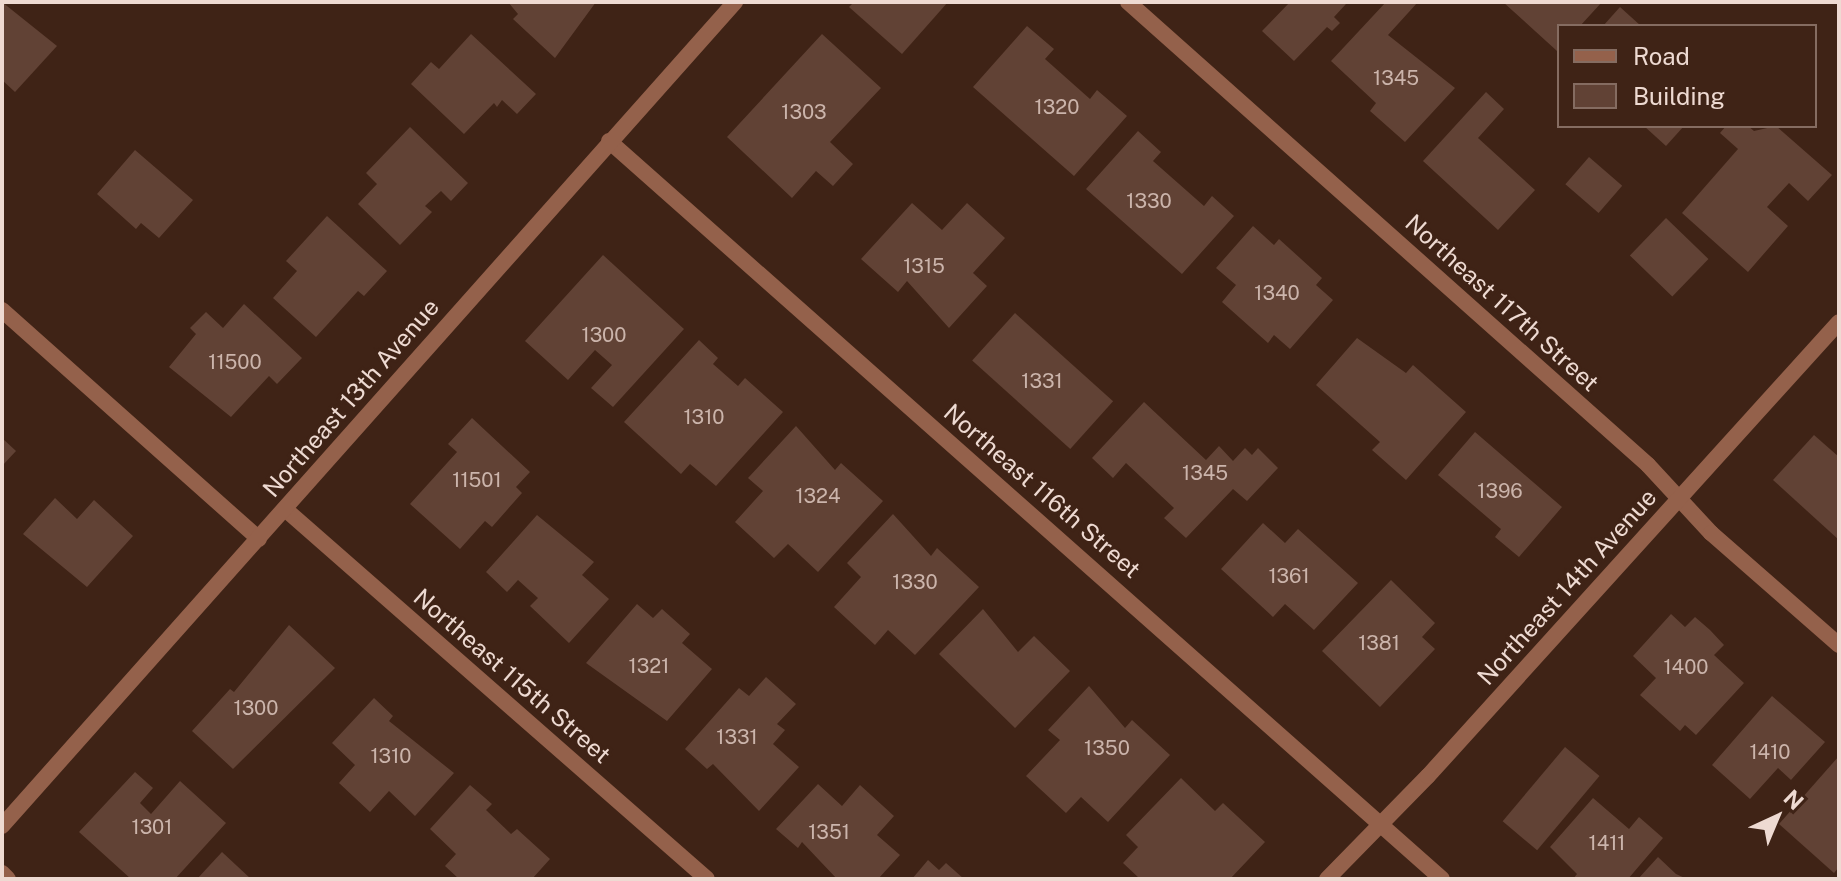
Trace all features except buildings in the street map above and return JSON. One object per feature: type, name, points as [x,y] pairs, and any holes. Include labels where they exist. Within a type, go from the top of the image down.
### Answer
[{"type":"street","name":"Northeast 13th Avenue","points":[[2,826],[735,2]]},
{"type":"street","name":"Northeast 117th Street","points":[[1128,2],[1680,498],[1711,533],[1839,645]]},
{"type":"street","name":"Northeast 116th Street","points":[[609,141],[1442,879]]},
{"type":"street","points":[[2,310],[259,539]]},
{"type":"street","name":"Northeast 14th Avenue","points":[[1327,879],[1839,322]]},
{"type":"street","name":"Northeast 115th Street","points":[[285,509],[707,879]]},
{"type":"street","points":[[2,873],[8,879]]}]
